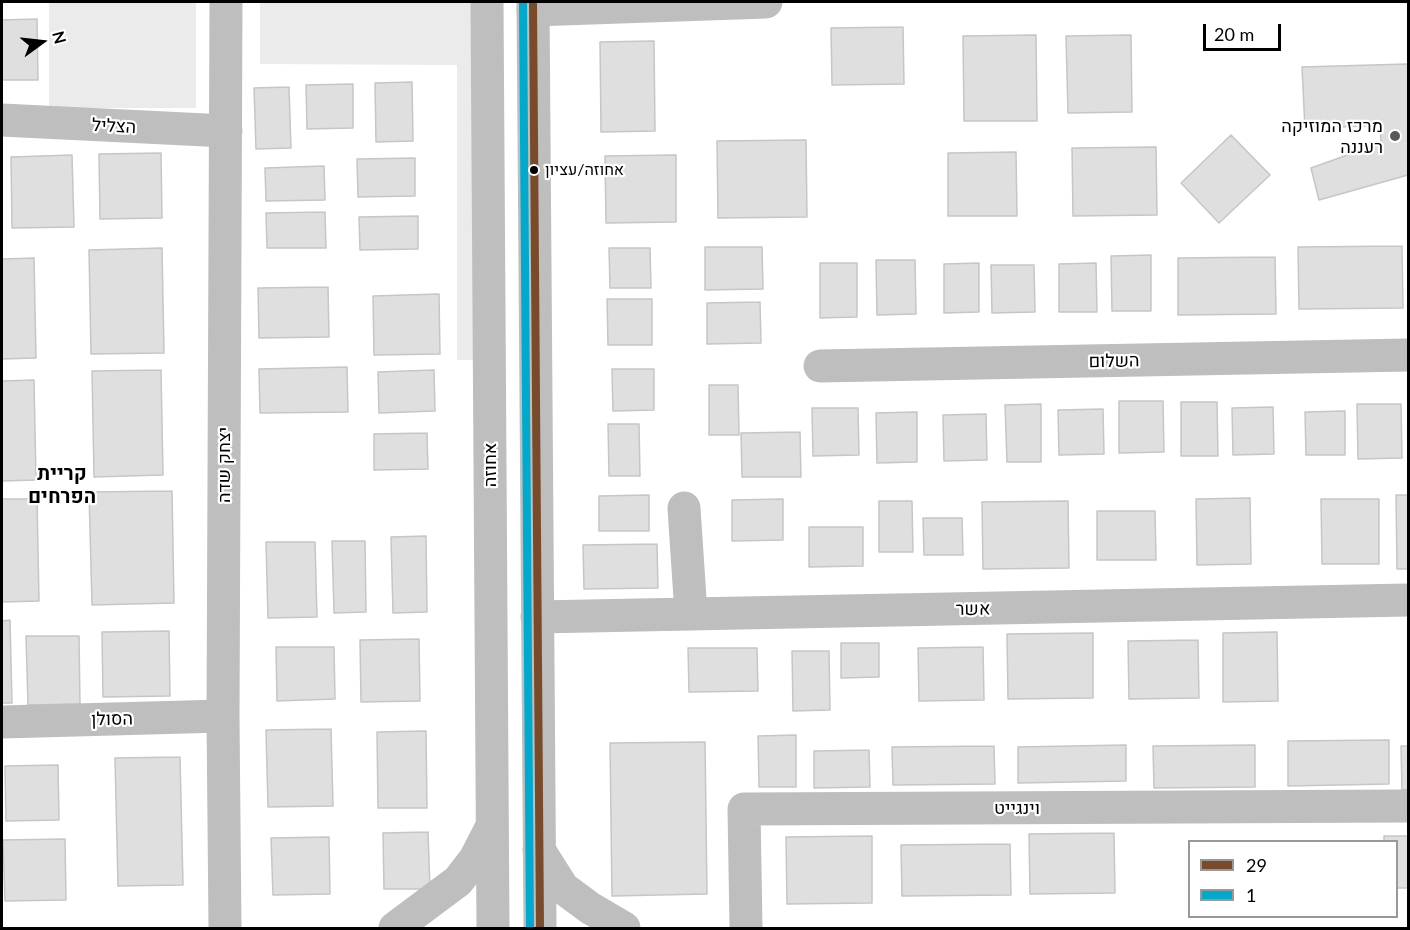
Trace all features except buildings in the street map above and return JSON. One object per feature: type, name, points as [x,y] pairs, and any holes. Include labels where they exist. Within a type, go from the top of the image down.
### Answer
[{"type":"street","name":"יצחק שדה","points":[[225,928],[223,716],[226,2]]},
{"type":"street","name":"אחוזה","points":[[487,2],[493,928]]},
{"type":"street","points":[[540,928],[532,6],[766,2]]},
{"type":"street","name":"הצליל","points":[[2,120],[226,131]]},
{"type":"street","name":"השלום","points":[[820,366],[1408,355]]},
{"type":"street","points":[[684,508],[690,614]]},
{"type":"street","name":"אשר","points":[[537,618],[1408,600]]},
{"type":"street","name":"הסולן","points":[[2,722],[223,716]]},
{"type":"street","name":"וינגייט","points":[[746,928],[744,809],[1408,806]]},
{"type":"street","points":[[395,928],[458,881],[475,859],[493,825]]},
{"type":"street","points":[[539,850],[563,888],[624,928]]},
{"type":"shaded area","points":[[49,2],[196,2],[196,108],[49,108]]},
{"type":"shaded area","points":[[260,2],[473,2],[473,360],[457,360],[457,65],[260,64]]},
{"type":"transit line","name":"1","points":[[523,2],[530,928]]},
{"type":"transit line","name":"29","points":[[533,2],[540,928]]},
{"type":"place","name":"מרכז המוזיקה רעננה","points":[[1395,136]]},
{"type":"place","name":"אחוזה/עציון","points":[[534,170]]},
{"type":"district","name":"קריית הפרחים","points":[[62,486]]}]
